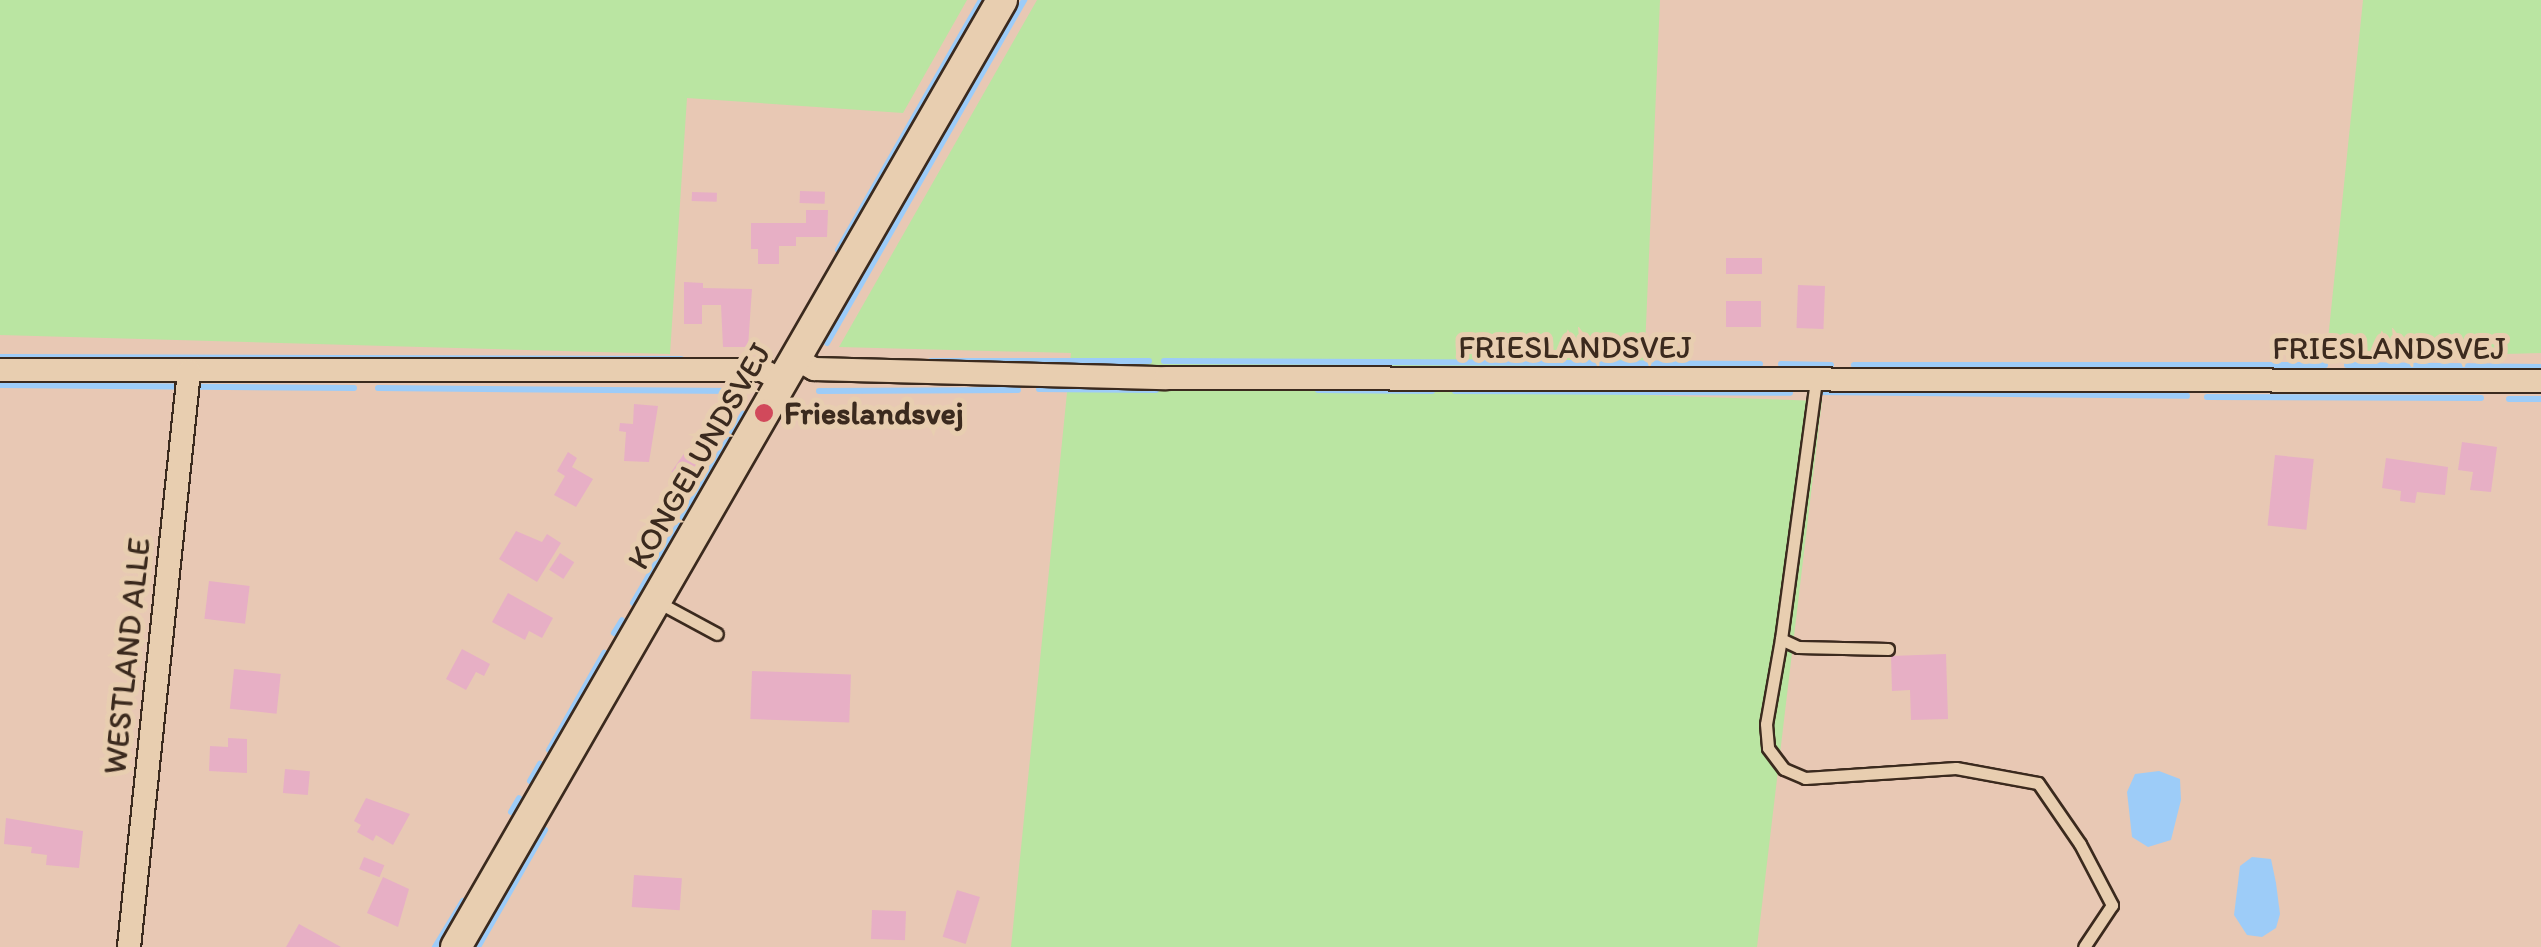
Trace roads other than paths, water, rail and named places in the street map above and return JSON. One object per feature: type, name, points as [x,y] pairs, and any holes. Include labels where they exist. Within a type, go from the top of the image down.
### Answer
[{"type":"street","name":"KONGELUNDSVEJ","points":[[456,947],[1002,0]]},
{"type":"street","name":"FRIESLANDSVEJ","points":[[0,370],[814,369],[1166,378],[2541,381]]},
{"type":"street","name":"WESTLAND ALLE","points":[[129,947],[189,371]]},
{"type":"lane","points":[[1816,381],[1766,724],[1768,748],[1784,769],[1805,778],[1956,768],[2038,784],[2080,844],[2112,904],[2084,947]]},
{"type":"lane","points":[[656,601],[718,634]]},
{"type":"lane","points":[[1781,639],[1798,647],[1888,650]]},
{"type":"water","points":[[2159,771],[2180,779],[2181,800],[2171,840],[2148,847],[2132,837],[2127,792],[2135,774]]},
{"type":"water","points":[[2252,857],[2271,859],[2280,914],[2276,928],[2262,937],[2247,935],[2234,915],[2240,866]]},
{"type":"waterway","points":[[838,250],[981,0]]},
{"type":"waterway","points":[[827,343],[1024,0]]},
{"type":"waterway","points":[[0,357],[681,359]]},
{"type":"waterway","points":[[931,361],[1149,361]]},
{"type":"waterway","points":[[1164,361],[1760,364]]},
{"type":"waterway","points":[[1781,364],[1831,365]]},
{"type":"waterway","points":[[1854,365],[2325,365]]},
{"type":"waterway","points":[[2347,365],[2541,367]]},
{"type":"waterway","points":[[0,385],[354,388]]},
{"type":"waterway","points":[[378,388],[736,391]]},
{"type":"waterway","points":[[1039,389],[1156,390]]},
{"type":"waterway","points":[[819,391],[1018,390]]},
{"type":"waterway","points":[[1318,390],[1432,391]]},
{"type":"waterway","points":[[1455,391],[1790,393]]},
{"type":"waterway","points":[[1818,392],[2187,396]]},
{"type":"waterway","points":[[2207,397],[2481,398]]},
{"type":"waterway","points":[[2509,399],[2541,399]]},
{"type":"waterway","points":[[633,603],[743,414]]},
{"type":"waterway","points":[[614,633],[622,620]]},
{"type":"waterway","points":[[549,750],[604,653]]},
{"type":"waterway","points":[[530,781],[540,764]]},
{"type":"waterway","points":[[511,812],[519,798]]},
{"type":"waterway","points":[[478,947],[545,830]]},
{"type":"waterway","points":[[435,947],[463,901]]},
{"type":"place","name":"Frieslandsvej","points":[[764,413]]}]
